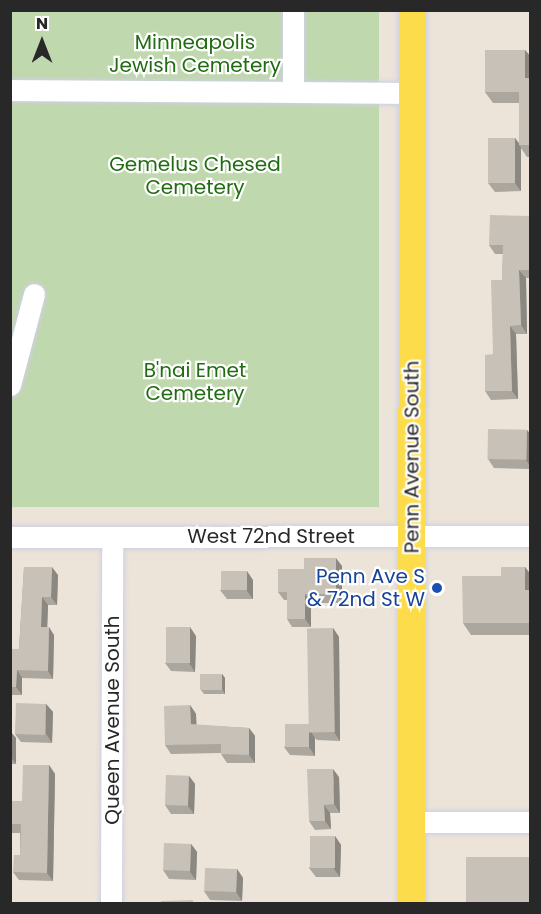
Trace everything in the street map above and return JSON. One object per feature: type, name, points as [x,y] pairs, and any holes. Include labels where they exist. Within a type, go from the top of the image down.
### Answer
[{"type":"main road","name":"Penn Avenue South","points":[[411,903],[412,10]]},
{"type":"street","points":[[293,10],[293,92]]},
{"type":"street","points":[[10,90],[412,93]]},
{"type":"street","points":[[10,385],[34,294]]},
{"type":"street","name":"West 72nd Street","points":[[10,537],[531,536]]},
{"type":"street","name":"Queen Avenue South","points":[[111,903],[112,537]]},
{"type":"street","points":[[411,822],[531,822]]},
{"type":"green space","points":[[11,11],[379,11],[379,507],[11,507]]},
{"type":"building","points":[[485,50],[525,50],[525,78],[531,78],[531,145],[519,145],[519,92],[485,92]]},
{"type":"building","points":[[488,138],[515,138],[515,183],[488,183]]},
{"type":"building","points":[[490,215],[531,216],[531,270],[519,270],[521,325],[510,326],[512,391],[485,391],[485,355],[493,354],[491,280],[502,280],[503,245],[489,245]]},
{"type":"building","points":[[488,429],[527,430],[526,460],[487,459]]},
{"type":"building","points":[[304,558],[336,558],[336,594],[305,594],[305,619],[287,619],[287,592],[278,592],[278,569],[304,569]]},
{"type":"building","points":[[24,567],[52,567],[51,597],[42,597],[41,627],[49,627],[48,671],[17,670],[16,687],[10,687],[10,649],[19,649]]},
{"type":"building","points":[[501,567],[525,567],[525,590],[531,590],[531,623],[463,623],[462,576],[501,576]]},
{"type":"building","points":[[221,571],[247,571],[247,590],[221,590]]},
{"type":"building","points":[[166,627],[190,627],[190,663],[166,663]]},
{"type":"building","points":[[307,628],[333,628],[335,732],[309,732]]},
{"type":"building","points":[[200,674],[222,674],[222,690],[200,690]]},
{"type":"building","points":[[16,703],[46,704],[45,735],[15,734]]},
{"type":"building","points":[[190,705],[191,724],[249,728],[249,755],[221,754],[221,744],[165,745],[164,706]]},
{"type":"building","points":[[285,724],[309,724],[309,747],[285,747]]},
{"type":"building","points":[[23,765],[49,765],[47,873],[13,872],[14,855],[20,855],[21,824],[10,824],[10,801],[22,801]]},
{"type":"building","points":[[307,769],[333,769],[334,804],[324,805],[325,821],[309,821]]},
{"type":"building","points":[[166,775],[189,776],[188,806],[165,805]]},
{"type":"building","points":[[310,836],[335,836],[335,868],[310,868]]},
{"type":"building","points":[[164,843],[191,844],[190,871],[163,870]]},
{"type":"building","points":[[466,857],[530,857],[530,903],[466,903]]},
{"type":"building","points":[[205,868],[237,869],[236,892],[204,891]]},
{"type":"building","points":[[193,900],[193,903],[161,903],[161,901]]},
{"type":"place","name":"Penn Ave S & 72nd St W","points":[[437,588]]},
{"type":"park label","name":"Minneapolis Jewish Cemetery","points":[[195,54]]},
{"type":"park label","name":"Gemelus Chesed Cemetery","points":[[195,176]]},
{"type":"park label","name":"B'nai Emet Cemetery","points":[[195,382]]}]
